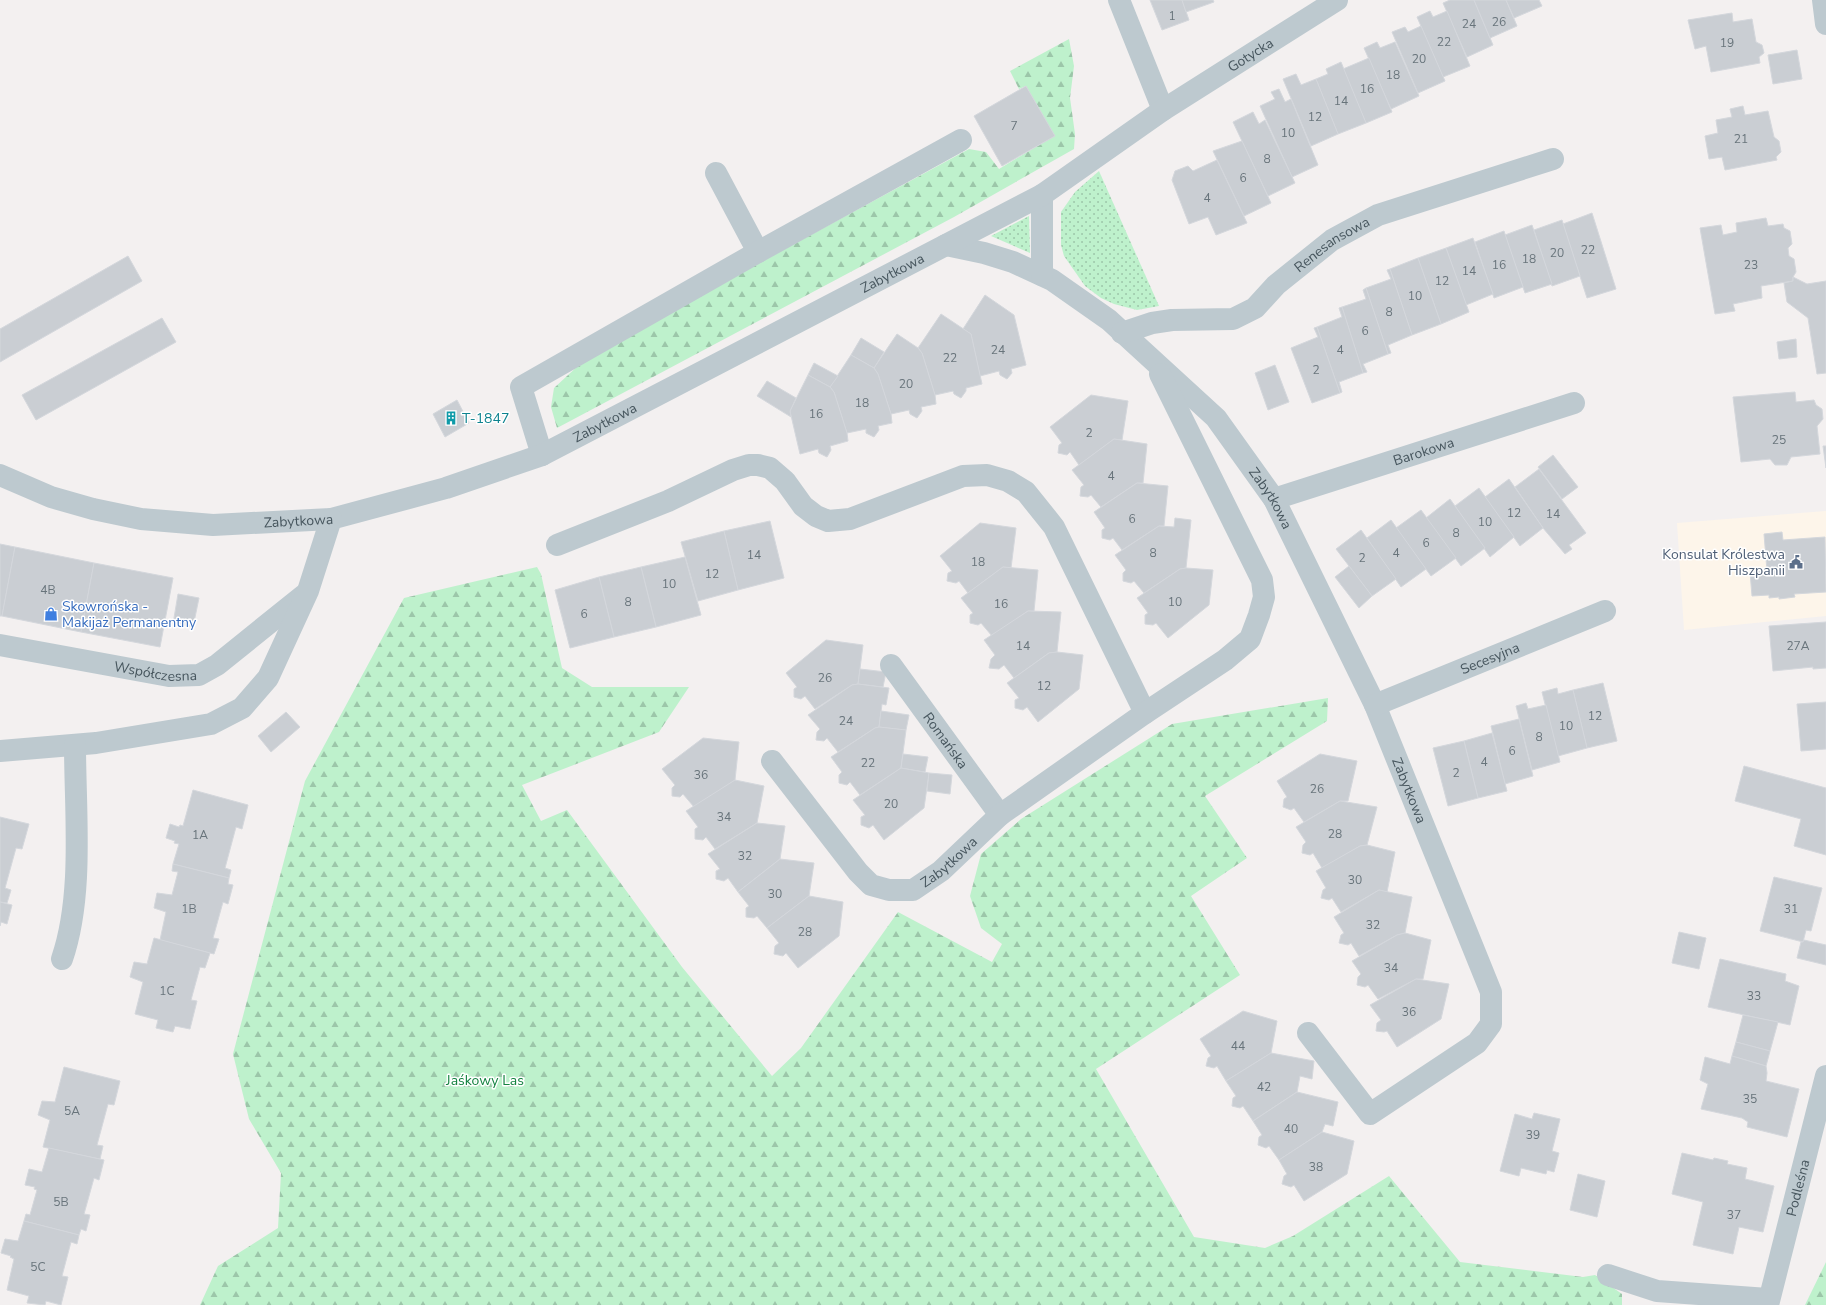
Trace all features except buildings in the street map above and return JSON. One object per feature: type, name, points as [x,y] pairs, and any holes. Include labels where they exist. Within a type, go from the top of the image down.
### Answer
[{"type":"street","points":[[1119,0],[1163,110]]},
{"type":"street","name":"Gotycka","points":[[946,245],[1042,195],[1163,110],[1337,0]]},
{"type":"street","points":[[1826,7],[1823,0],[1826,24]]},
{"type":"street","points":[[542,455],[521,387],[758,252],[961,140]]},
{"type":"street","name":"Renesansowa","points":[[1122,333],[1152,323],[1172,320],[1232,319],[1256,308],[1276,285],[1332,240],[1378,215],[1553,159]]},
{"type":"street","points":[[716,173],[758,252]]},
{"type":"street","points":[[1042,195],[1042,275]]},
{"type":"street","name":"Zabytkowa","points":[[0,475],[51,497],[94,510],[141,519],[213,525],[331,519],[446,488],[542,455],[946,245],[984,252],[1013,262],[1052,280],[1109,320],[1216,418],[1274,499],[1375,705],[1491,992],[1490,1024],[1477,1043],[1370,1114],[1308,1033]]},
{"type":"street","name":"Zabytkowa","points":[[772,761],[858,872],[871,885],[889,890],[913,890],[940,871],[1000,815],[1145,713],[1225,660],[1250,639],[1264,596],[1262,580],[1156,364]]},
{"type":"street","name":"Barokowa","points":[[1274,499],[1574,403]]},
{"type":"street","points":[[557,545],[668,501],[733,470],[748,465],[758,464],[770,468],[785,481],[803,506],[816,516],[828,521],[850,519],[963,476],[987,475],[1008,481],[1026,492],[1054,527],[1145,713]]},
{"type":"street","points":[[0,751],[75,745],[211,724],[242,708],[268,678],[308,591],[331,519]]},
{"type":"street","name":"Współczesna","points":[[0,645],[169,676],[199,676],[217,666],[308,591]]},
{"type":"street","name":"Secesyjna","points":[[1375,705],[1605,611]]},
{"type":"street","name":"Romańska","points":[[891,664],[1000,815]]},
{"type":"street","points":[[62,959],[69,938],[76,881],[75,745]]},
{"type":"street","name":"Podleśna","points":[[1608,1275],[1625,1282],[1657,1291],[1768,1302],[1826,1076]]},
{"type":"shaded area","points":[[1826,511],[1826,616],[1684,630],[1677,523]]},
{"type":"green space","points":[[1069,39],[1074,66],[1070,98],[1075,134],[1074,149],[954,217],[557,428],[551,407],[554,388],[580,364],[623,337],[969,149],[986,152],[999,169],[1054,136],[1026,86],[1019,89],[1010,71]]},
{"type":"green space","points":[[1099,171],[1159,306],[1137,310],[1114,304],[1101,298],[1085,286],[1064,256],[1061,245],[1061,212],[1075,192]]},
{"type":"green space","points":[[1029,216],[1030,253],[991,236]]},
{"type":"green space","name":"Jaśkowy Las","points":[[537,567],[541,574],[562,668],[592,687],[689,687],[659,732],[522,785],[541,821],[567,810],[682,967],[772,1076],[801,1048],[898,912],[992,962],[1002,944],[981,928],[970,896],[981,854],[1021,819],[1172,724],[1328,698],[1327,721],[1205,796],[1247,858],[1191,896],[1240,975],[1096,1069],[1194,1237],[1265,1248],[1293,1236],[1389,1176],[1460,1262],[1583,1277],[1595,1275],[1622,1294],[1622,1305],[200,1305],[218,1266],[278,1228],[281,1173],[249,1119],[233,1054],[305,781],[404,598]]},
{"type":"green space","points":[[1826,1262],[1826,1305],[1805,1305]]},
{"type":"place","name":"T-1847","points":[[451,418]]},
{"type":"place","name":"Konsulat Królestwa Hiszpanii","points":[[1796,562]]},
{"type":"place","name":"Skowrońska - Makijaż Permanentny","points":[[51,614]]}]
